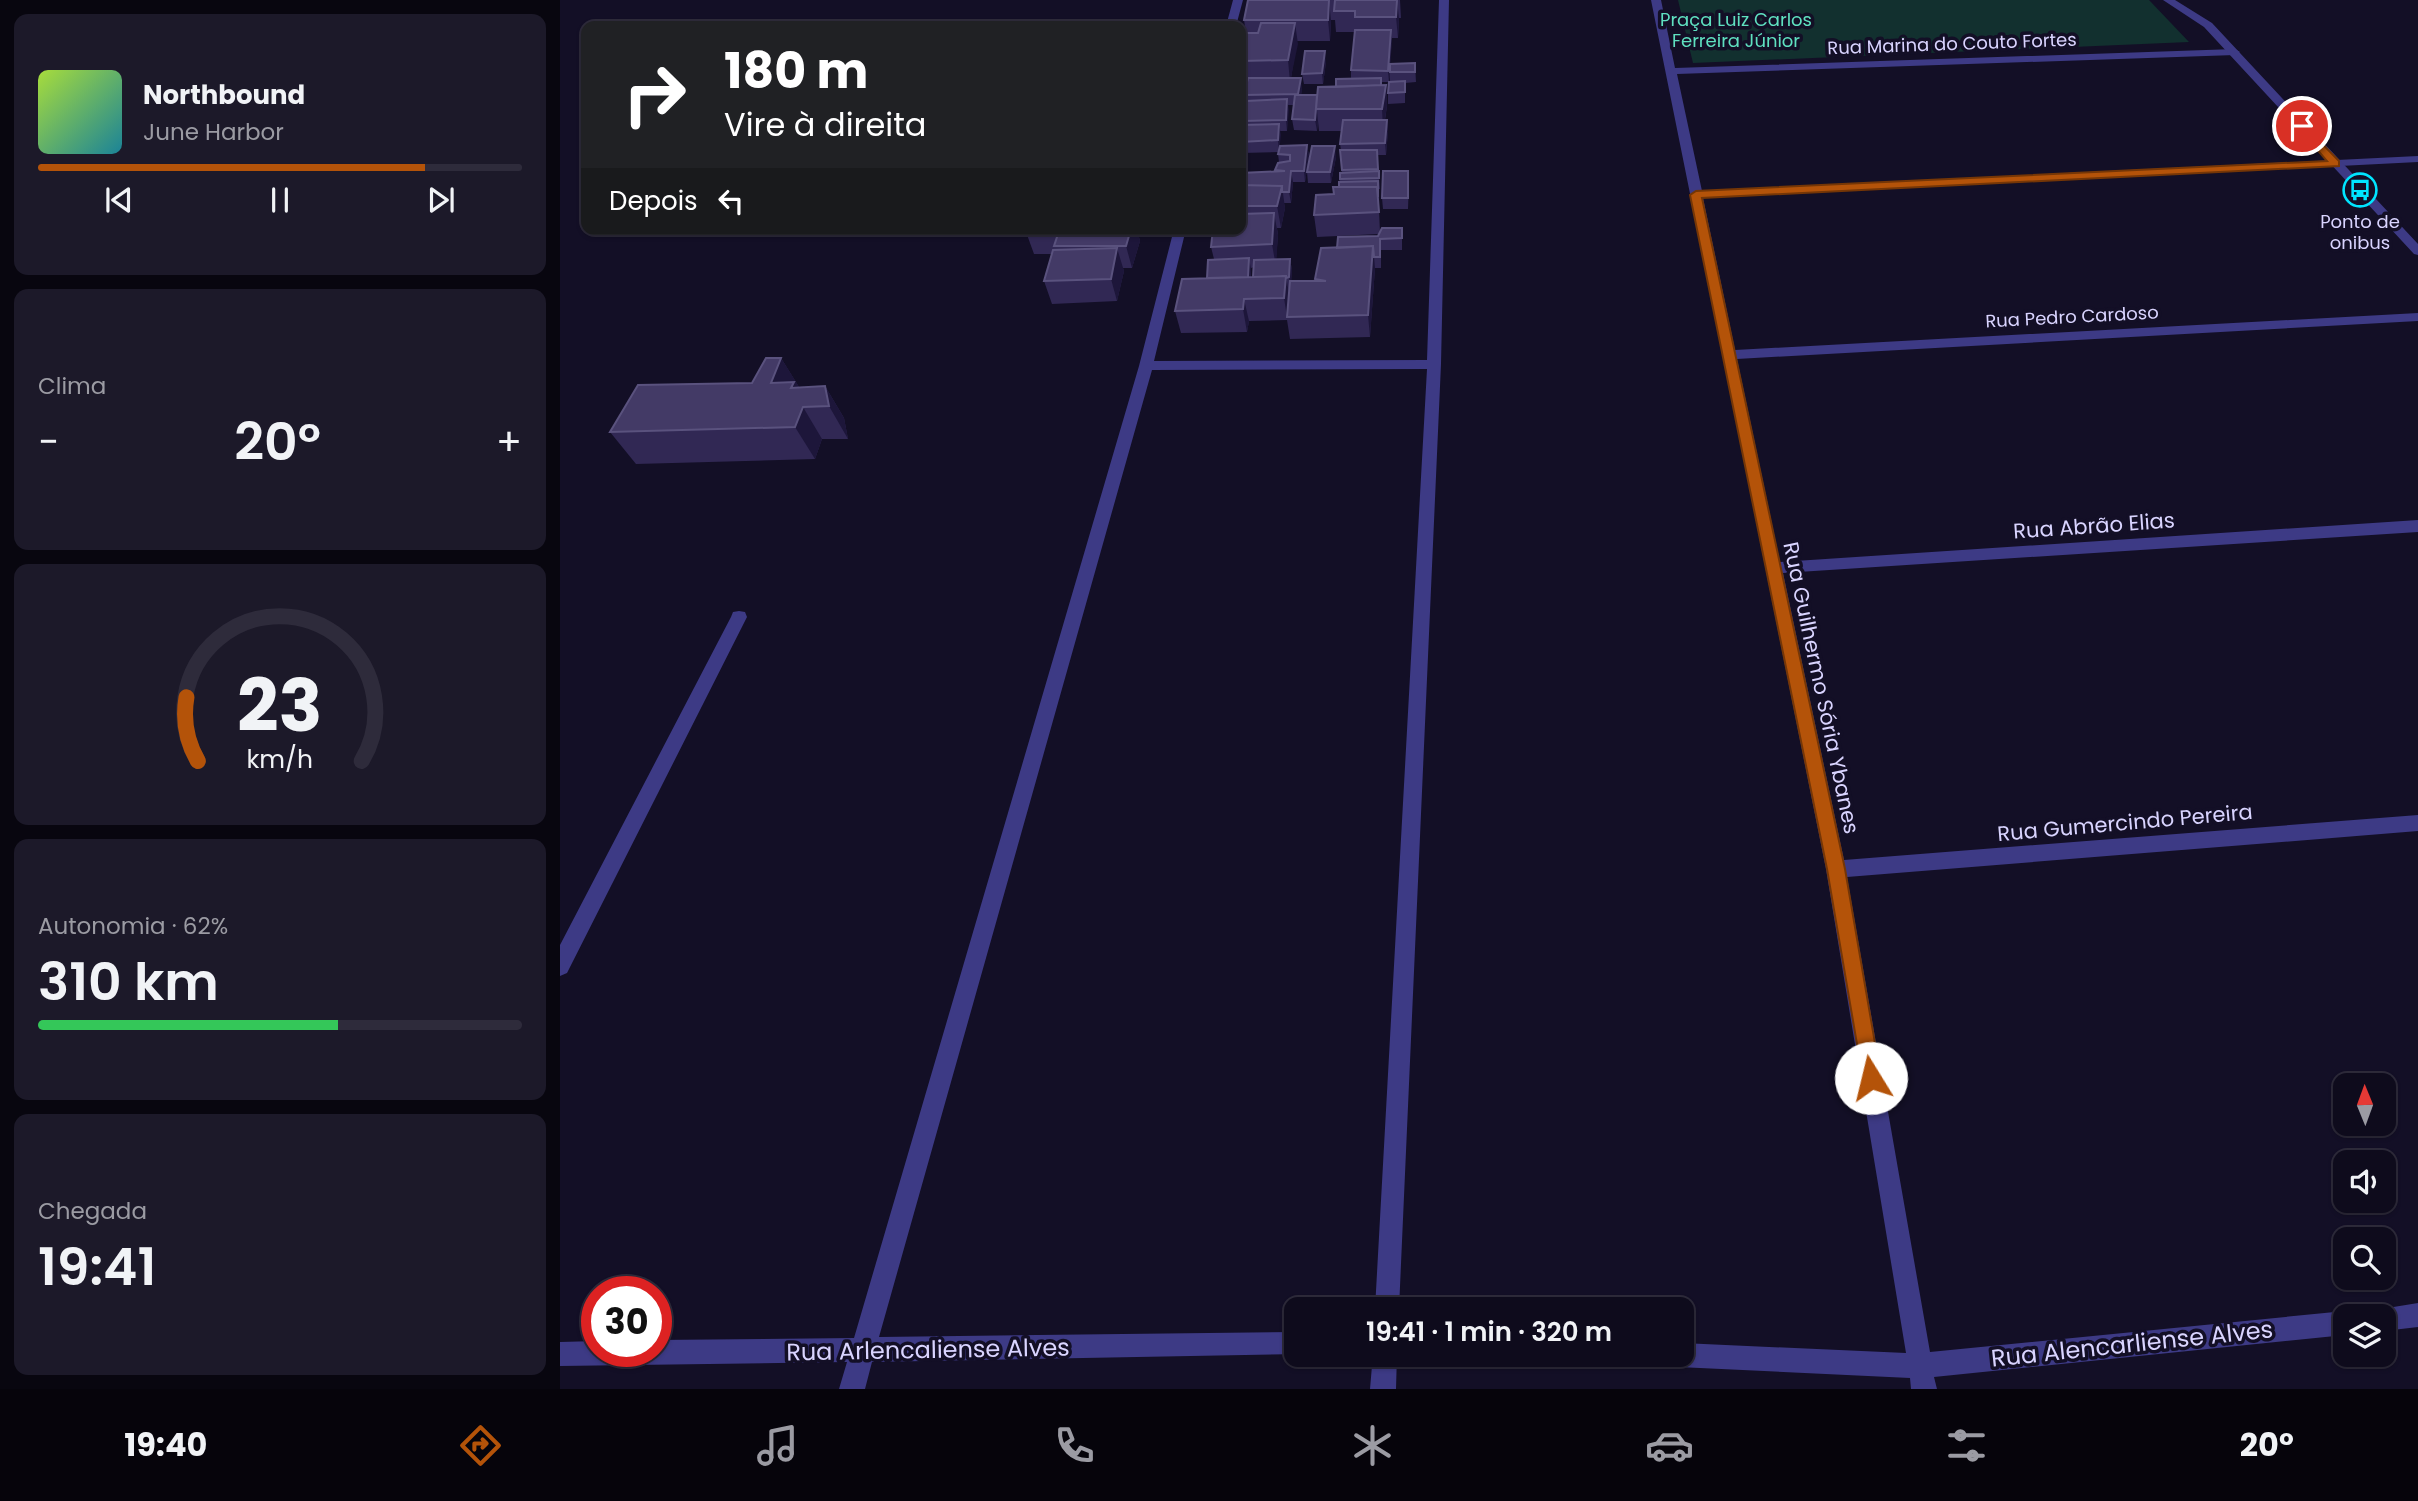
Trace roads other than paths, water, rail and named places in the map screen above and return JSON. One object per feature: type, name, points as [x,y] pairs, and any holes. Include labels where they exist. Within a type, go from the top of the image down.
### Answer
[{"type":"street","points":[[1232,21],[1238,0]]},
{"type":"street","points":[[1388,1297],[1434,364],[1444,0]]},
{"type":"street","name":"Rua Guilhermo Sória Ybanes","points":[[1656,0],[1836,869],[1921,1378]]},
{"type":"street","points":[[2168,0],[2208,25],[2235,52],[2418,251]]},
{"type":"street","points":[[2197,1],[2208,25]]},
{"type":"street","name":"Rua Marina do Couto Fortes","points":[[1670,71],[2235,52]]},
{"type":"street","points":[[1696,195],[2418,159]]},
{"type":"street","points":[[852,1389],[1146,366],[1179,235]]},
{"type":"street","name":"Rua Pedro Cardoso","points":[[1729,355],[2418,317]]},
{"type":"street","points":[[1146,366],[1434,364]]},
{"type":"street","name":"Rua Abrão Elias","points":[[1773,568],[2418,526]]},
{"type":"street","points":[[560,966],[739,617]]},
{"type":"street","name":"Rua Gumercindo Pereira","points":[[1836,869],[2418,823]]},
{"type":"street","points":[[2396,1318],[2418,1315]]},
{"type":"street","name":"Rua Alencarliense Alves","points":[[1921,1378],[2333,1324]]},
{"type":"street","name":"Rua Arlencaliense Alves","points":[[560,1354],[1284,1344]]},
{"type":"street","points":[[1694,1357],[1921,1378]]},
{"type":"street","points":[[1383,1389],[1384,1367]]},
{"type":"place","name":"Ponto de onibus","points":[[2360,190]]},
{"type":"park label","name":"Praça Luiz Carlos Ferreira Júnior","points":[[1736,30]]}]
